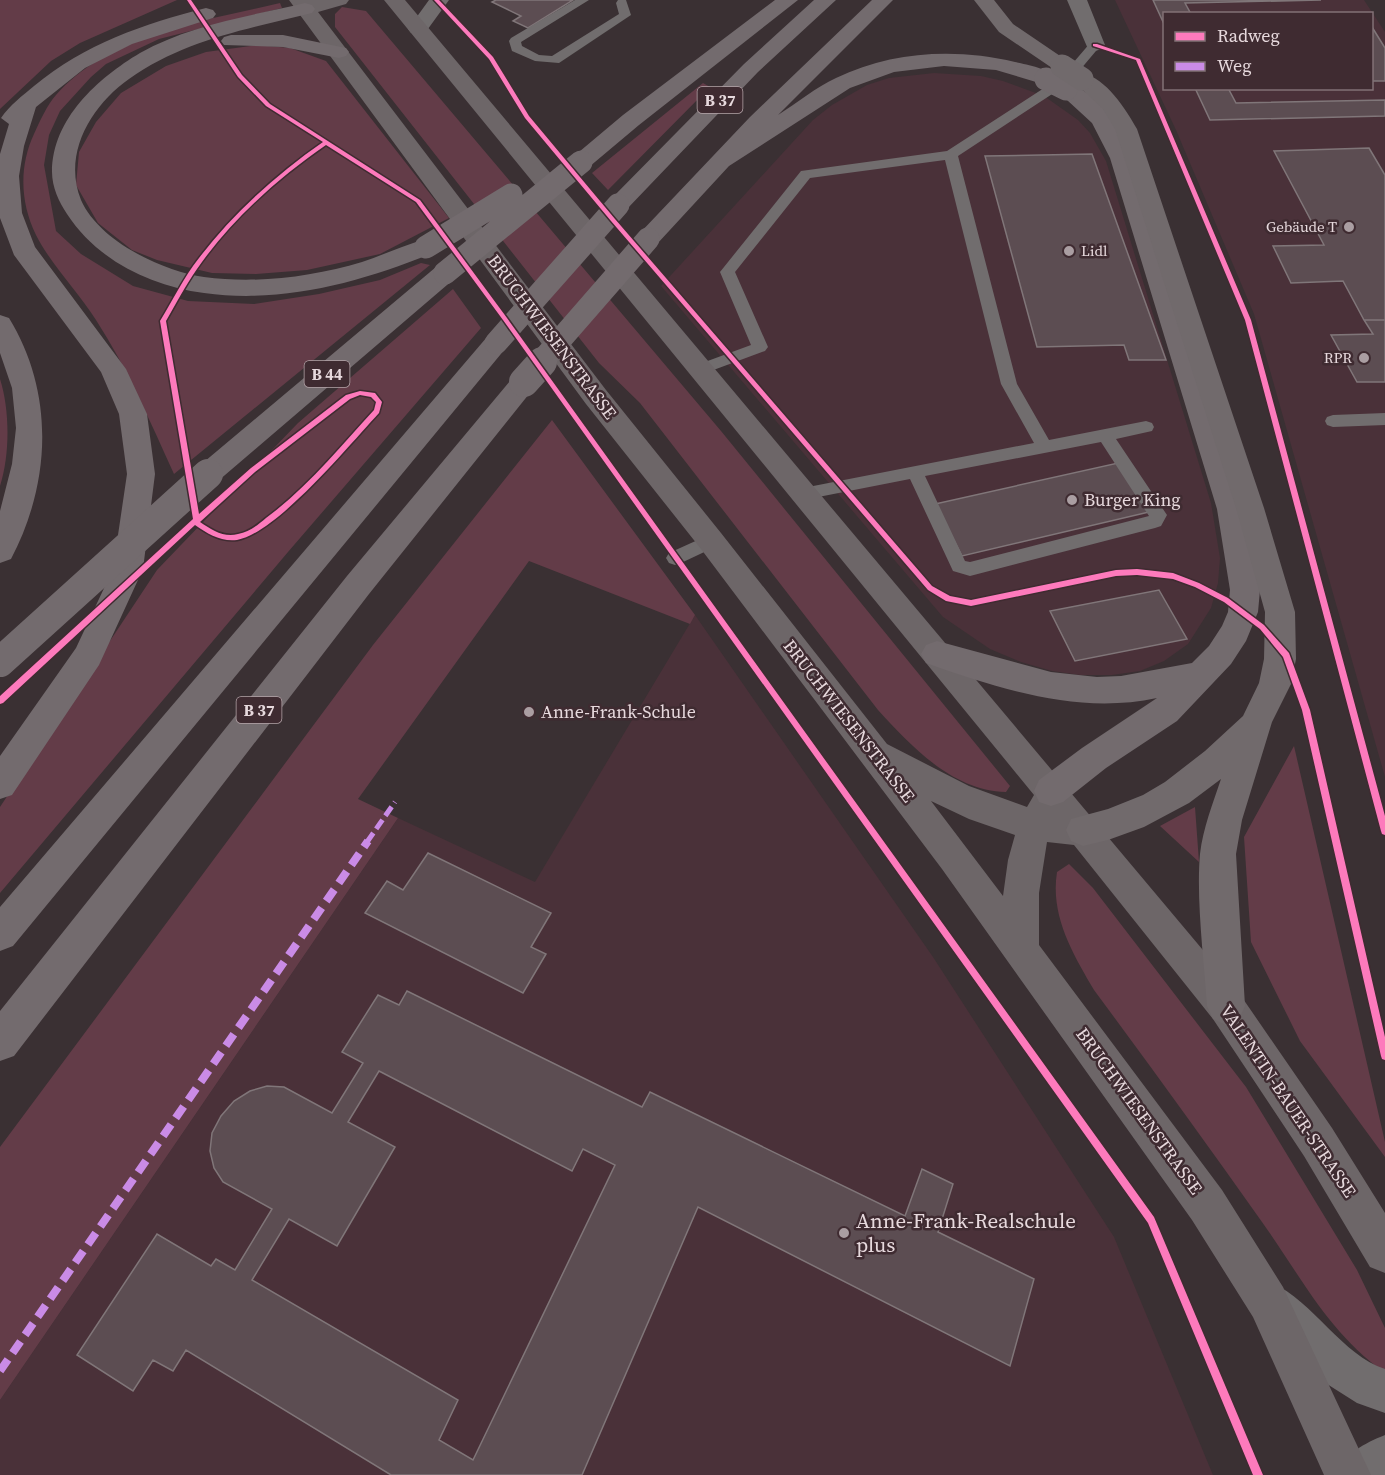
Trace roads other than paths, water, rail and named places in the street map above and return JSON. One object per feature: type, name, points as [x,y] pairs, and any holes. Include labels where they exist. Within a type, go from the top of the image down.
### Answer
[{"type":"highway","points":[[0,130],[51,80],[116,42],[158,26],[191,29],[217,21],[265,0]]},
{"type":"highway","name":"B 44","points":[[0,662],[208,474],[445,273],[575,156],[631,120],[788,0]]},
{"type":"highway","name":"B 37","points":[[0,934],[496,343],[618,205],[751,68],[826,0]]},
{"type":"highway","name":"B 37","points":[[0,1042],[358,585],[524,382],[648,239],[720,162],[834,45],[883,0]]},
{"type":"highway","points":[[984,0],[1006,28],[1064,78],[1110,130],[1121,158],[1231,508],[1245,590],[1243,612],[1235,632],[1220,655],[1165,711],[1094,758],[1052,791]]},
{"type":"highway","points":[[308,3],[217,21],[191,29],[110,82],[83,110],[70,135],[65,157],[64,178],[68,198],[76,214],[97,237],[138,264],[173,279],[203,284],[260,286],[326,279],[382,265],[426,247],[575,156]]},
{"type":"highway","points":[[217,21],[282,41],[339,52]]},
{"type":"highway","points":[[720,162],[842,83],[897,64],[935,60],[973,60],[1007,66],[1064,78],[1112,105],[1126,129],[1250,508],[1280,612],[1280,658],[1275,684],[1256,722],[1225,820],[1218,854],[1226,1006]]},
{"type":"highway","points":[[0,784],[26,750],[93,645],[128,569],[141,474],[133,414],[113,369],[23,249],[10,213],[7,176],[26,103]]},
{"type":"highway","points":[[0,324],[20,371],[29,412],[26,466],[10,528],[0,551]]},
{"type":"highway","points":[[937,654],[1046,685],[1076,690],[1123,690],[1198,675]]},
{"type":"highway","points":[[1083,830],[1123,821],[1166,800],[1237,744],[1256,722]]},
{"type":"main road","points":[[308,3],[326,0]]},
{"type":"main road","points":[[308,3],[339,0]]},
{"type":"main road","points":[[394,0],[1083,830]]},
{"type":"main road","name":"BRUCHWIESENSTRASSE","points":[[308,3],[339,52],[596,397],[711,541],[870,748],[1021,948],[1207,1204],[1268,1302],[1348,1475]]},
{"type":"main road","points":[[870,748],[938,789],[972,805],[1034,826],[1083,830]]},
{"type":"main road","points":[[1021,948],[1020,884],[1025,856],[1034,826],[1052,791]]},
{"type":"main road","name":"VALENTIN-BAUER-STRASSE","points":[[1083,830],[1226,1006],[1318,1142],[1385,1252]]},
{"type":"street","points":[[418,30],[439,0]]},
{"type":"street","points":[[1077,0],[1095,45]]},
{"type":"street","points":[[1268,1302],[1348,1372],[1375,1390],[1385,1391]]},
{"type":"street","points":[[1361,1475],[1385,1458]]},
{"type":"lane","points":[[583,0],[515,41],[516,48],[526,55],[541,60],[555,60],[625,15],[622,3]]},
{"type":"lane","points":[[700,370],[760,347],[727,272],[806,174],[951,155],[1065,80],[1095,45]]},
{"type":"lane","points":[[951,155],[1009,384],[1044,446]]},
{"type":"lane","points":[[1334,421],[1385,419]]},
{"type":"lane","points":[[802,494],[1146,427]]},
{"type":"lane","points":[[915,471],[959,566],[970,569],[1155,521],[1158,515],[1105,435]]},
{"type":"lane","points":[[675,558],[711,541]]},
{"type":"place","name":"Gebäude T","points":[[1349,227]]},
{"type":"place","name":"Lidl","points":[[1069,251]]},
{"type":"place","name":"RPR","points":[[1364,358]]},
{"type":"place","name":"Burger King","points":[[1072,500]]},
{"type":"place","name":"Anne-Frank-Schule","points":[[529,712]]},
{"type":"place","name":"Anne-Frank-Realschule plus","points":[[844,1233]]}]
